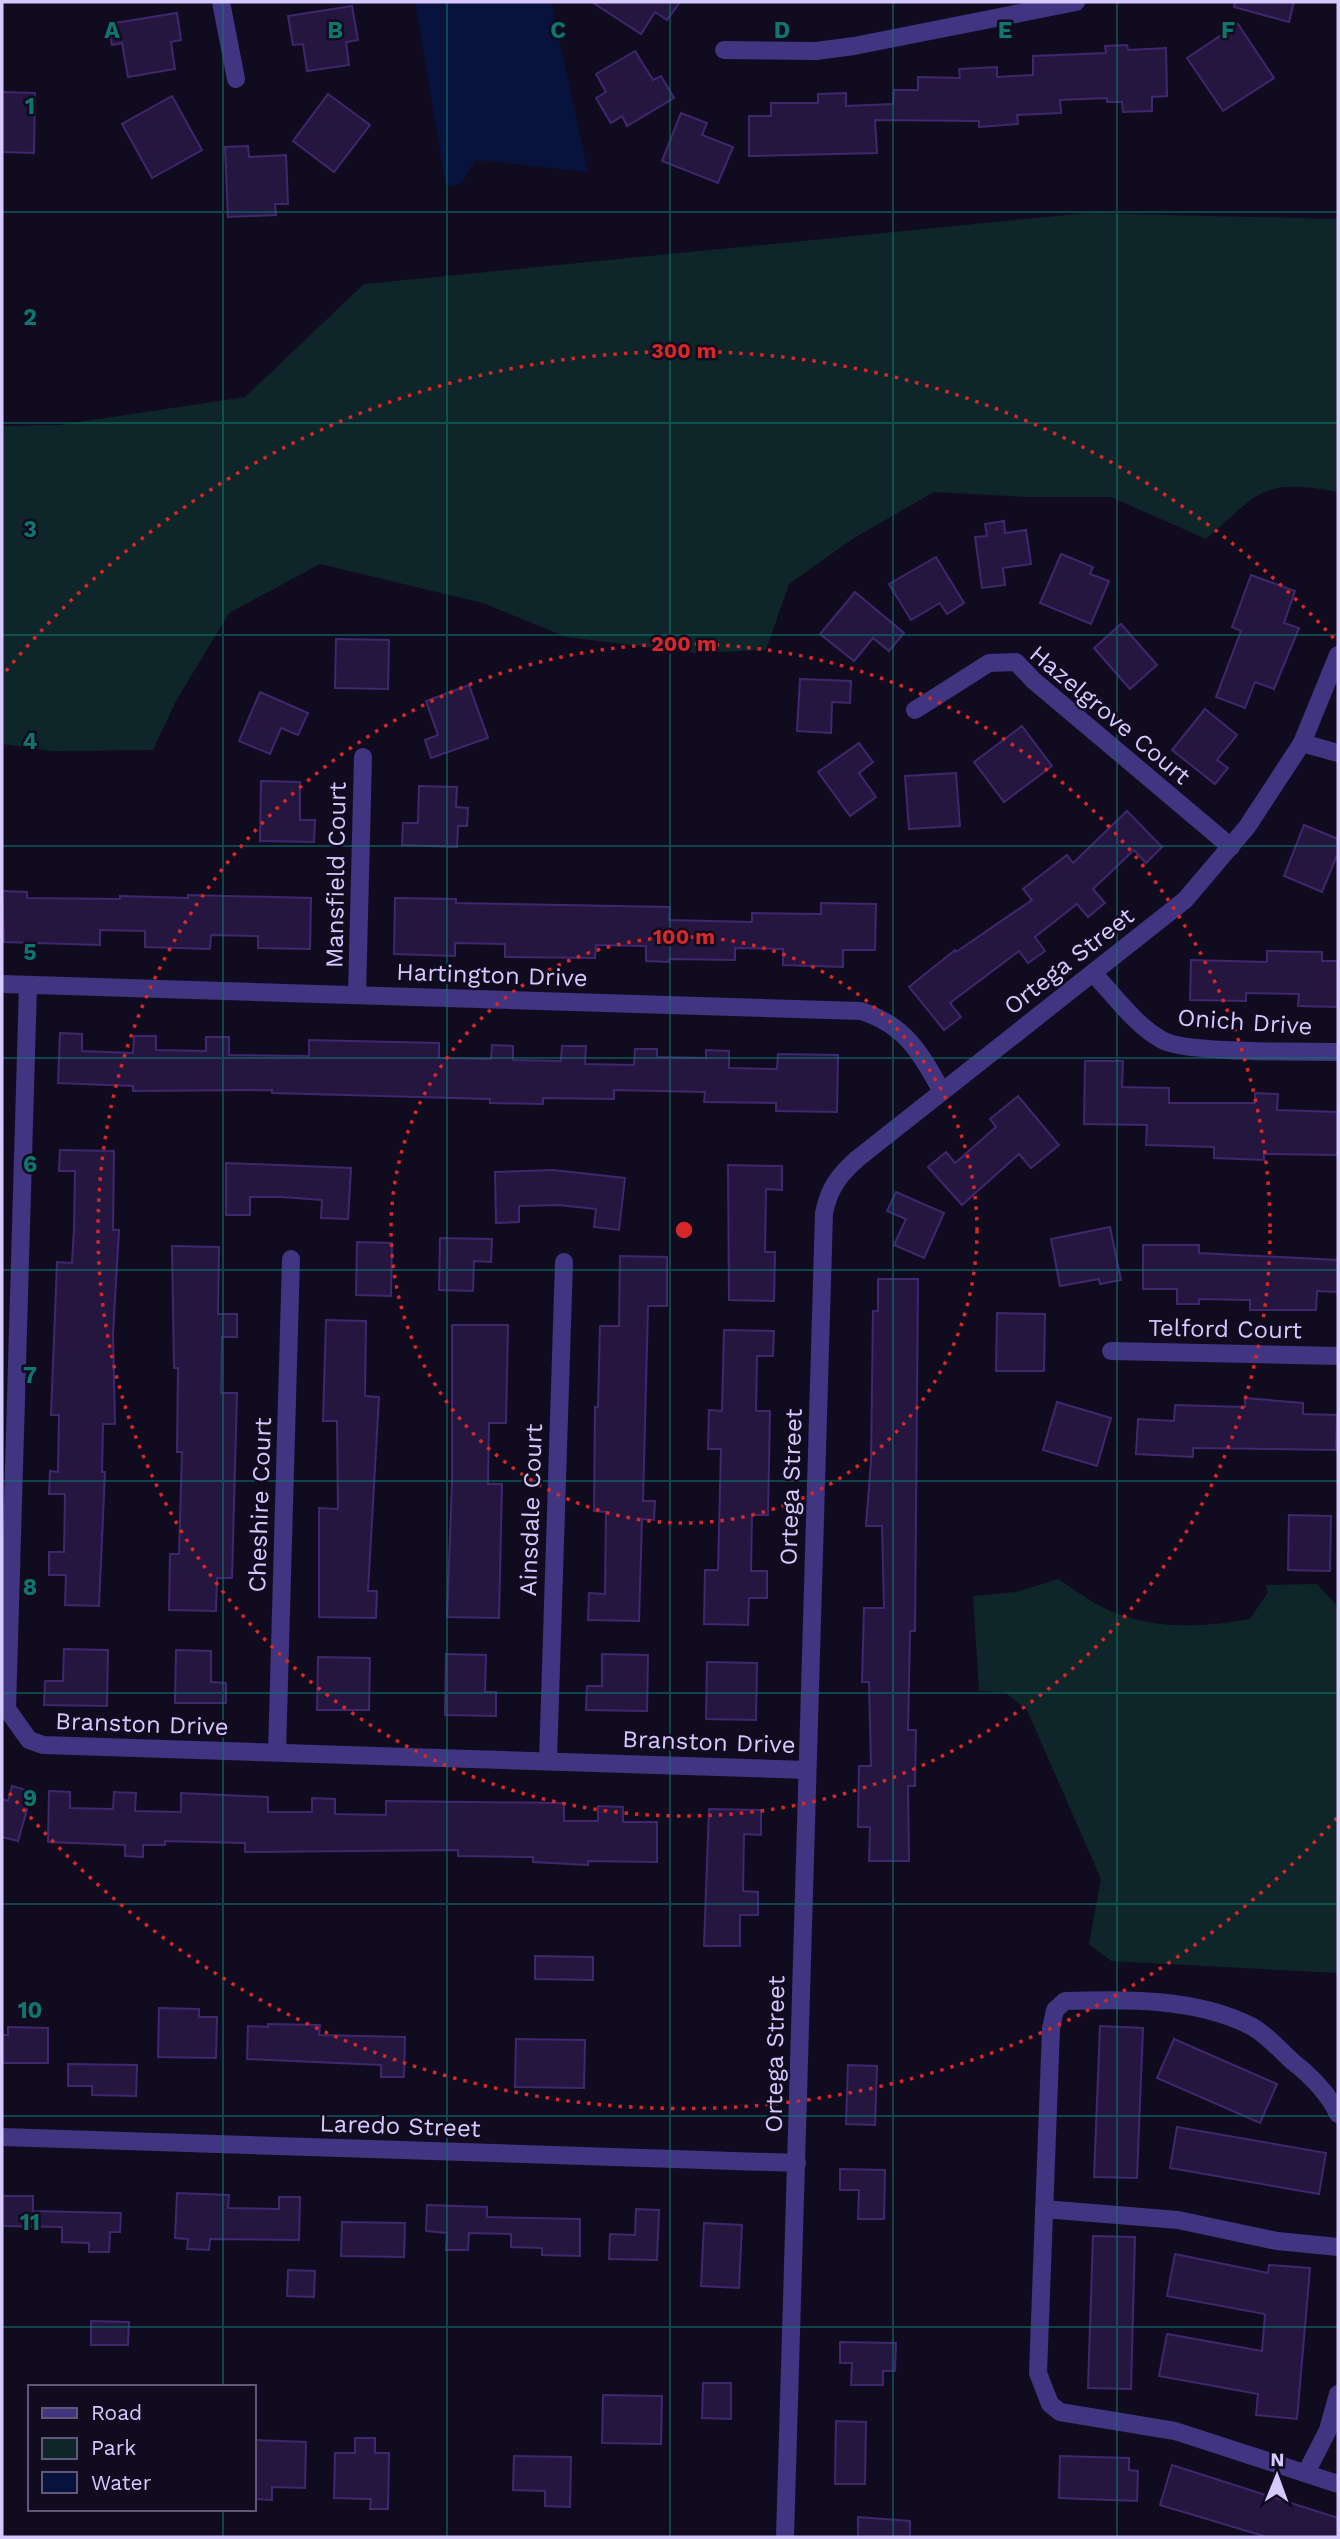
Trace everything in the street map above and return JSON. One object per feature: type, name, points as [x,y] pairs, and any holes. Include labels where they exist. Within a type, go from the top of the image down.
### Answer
[{"type":"street","points":[[220,2],[236,79]]},
{"type":"street","points":[[724,50],[816,51],[854,46],[1076,2]]},
{"type":"street","name":"Ortega Street","points":[[785,2537],[824,1213],[828,1195],[839,1175],[857,1159],[1185,900],[1231,847],[1302,743],[1338,655]]},
{"type":"street","name":"Hazelgrove Court","points":[[915,710],[989,663],[1016,662],[1033,680],[1231,847]]},
{"type":"street","points":[[1302,743],[1338,753]]},
{"type":"street","name":"Mansfield Court","points":[[357,995],[363,757]]},
{"type":"street","name":"Onich Drive","points":[[1093,973],[1142,1025],[1164,1041],[1214,1048],[1338,1052]]},
{"type":"street","name":"Hartington Drive","points":[[2,984],[861,1011],[897,1027],[924,1058],[943,1092]]},
{"type":"street","name":"Branston Drive","points":[[28,985],[7,1709],[29,1740],[43,1745],[807,1770]]},
{"type":"street","name":"Cheshire Court","points":[[277,1752],[292,1259]]},
{"type":"street","name":"Ainsdale Court","points":[[548,1760],[564,1262]]},
{"type":"street","name":"Telford Court","points":[[1111,1351],[1338,1356]]},
{"type":"street","points":[[1338,2114],[1333,2103],[1302,2069],[1253,2027],[1202,2008],[1065,2001],[1055,2010],[1051,2029],[1038,2373],[1050,2404],[1060,2412],[1077,2417],[1175,2431],[1338,2484]]},
{"type":"street","name":"Laredo Street","points":[[2,2137],[797,2163]]},
{"type":"street","points":[[1044,2210],[1178,2220],[1277,2241],[1338,2247]]},
{"type":"street","points":[[1306,2473],[1328,2430],[1338,2394]]},
{"type":"green space","points":[[1088,213],[1338,219],[1338,492],[1293,487],[1264,492],[1239,509],[1206,539],[1111,497],[1025,497],[934,492],[854,538],[789,584],[766,650],[695,653],[566,637],[483,603],[320,564],[229,613],[176,701],[153,750],[53,751],[2,744],[2,426],[59,425],[245,397],[364,284]]},
{"type":"green space","points":[[1058,1579],[1104,1608],[1157,1624],[1213,1624],[1250,1619],[1268,1592],[1266,1585],[1317,1584],[1338,1607],[1338,1973],[1111,1961],[1089,1944],[1101,1879],[1027,1710],[1005,1692],[979,1691],[973,1596],[1016,1592]]},
{"type":"water","points":[[415,2],[551,2],[588,172],[475,160],[462,183],[446,187]]},
{"type":"building","points":[[592,2],[680,2],[667,20],[655,12],[641,34]]},
{"type":"building","points":[[1235,2],[1294,2],[1289,22],[1234,7]]},
{"type":"building","points":[[352,6],[358,40],[346,42],[349,65],[307,71],[303,44],[293,45],[288,16]]},
{"type":"building","points":[[177,13],[181,40],[171,42],[175,69],[128,77],[122,43],[112,45],[108,24]]},
{"type":"building","points":[[1238,24],[1274,78],[1223,111],[1187,58]]},
{"type":"building","points":[[1127,45],[1128,50],[1166,48],[1167,96],[1152,97],[1152,111],[1123,112],[1122,102],[1107,102],[1107,98],[1060,100],[1061,113],[1017,115],[1018,124],[979,127],[979,121],[875,120],[877,153],[749,156],[749,116],[771,116],[771,103],[818,103],[818,94],[846,93],[846,106],[893,104],[894,90],[918,90],[918,77],[960,78],[959,69],[997,67],[997,77],[1033,75],[1033,56],[1106,53],[1105,46]]},
{"type":"building","points":[[635,51],[653,80],[661,76],[674,98],[627,126],[622,116],[611,123],[596,98],[606,92],[596,74]]},
{"type":"building","points":[[2,92],[35,93],[34,153],[2,152]]},
{"type":"building","points":[[328,94],[370,125],[334,172],[293,141]]},
{"type":"building","points":[[172,96],[202,150],[152,178],[122,124]]},
{"type":"building","points":[[681,113],[707,123],[702,135],[733,147],[718,183],[662,161]]},
{"type":"building","points":[[248,146],[249,157],[286,155],[288,204],[275,204],[276,215],[228,217],[225,147]]},
{"type":"building","points":[[1004,521],[1005,533],[1026,530],[1031,564],[1003,568],[1005,585],[982,588],[975,537],[987,536],[985,524]]},
{"type":"building","points":[[1061,554],[1093,567],[1090,574],[1109,581],[1091,624],[1040,603]]},
{"type":"building","points":[[936,557],[964,603],[947,614],[940,603],[911,620],[889,584]]},
{"type":"building","points":[[1251,575],[1295,591],[1284,623],[1299,628],[1274,689],[1255,682],[1245,708],[1216,697],[1241,631],[1232,627]]},
{"type":"building","points":[[855,592],[904,633],[889,651],[873,638],[854,661],[820,634]]},
{"type":"building","points":[[1121,624],[1157,665],[1130,689],[1094,648]]},
{"type":"building","points":[[336,639],[389,640],[388,689],[335,688]]},
{"type":"building","points":[[800,679],[851,681],[850,703],[832,702],[831,733],[797,731]]},
{"type":"building","points":[[469,685],[488,738],[431,758],[425,740],[438,735],[426,701]]},
{"type":"building","points":[[260,692],[308,713],[298,735],[281,728],[270,754],[239,741]]},
{"type":"building","points":[[1205,709],[1237,735],[1217,760],[1228,768],[1215,784],[1172,750]]},
{"type":"building","points":[[1022,726],[1052,766],[1004,802],[974,762]]},
{"type":"building","points":[[859,743],[873,762],[859,773],[876,797],[850,816],[818,772]]},
{"type":"building","points":[[956,773],[960,826],[909,829],[905,776]]},
{"type":"building","points":[[261,781],[300,782],[300,820],[315,820],[314,842],[260,841]]},
{"type":"building","points":[[419,786],[457,787],[456,807],[468,808],[467,826],[458,826],[457,847],[402,845],[403,823],[418,823]]},
{"type":"building","points":[[1127,811],[1162,847],[1146,863],[1134,850],[1093,889],[1105,903],[1088,917],[1077,904],[1035,937],[1045,951],[1028,963],[1019,951],[950,1003],[961,1017],[944,1030],[909,987],[955,950],[956,952],[1032,900],[1023,889],[1067,855],[1073,863]]},
{"type":"building","points":[[1304,825],[1338,839],[1338,853],[1322,892],[1284,876]]},
{"type":"building","points":[[2,891],[27,892],[27,898],[188,898],[188,895],[311,898],[310,949],[258,948],[258,936],[211,935],[210,949],[145,947],[145,931],[100,930],[100,945],[4,942]]},
{"type":"building","points":[[395,898],[456,899],[456,903],[670,907],[669,920],[752,922],[752,913],[821,914],[821,903],[876,904],[875,950],[843,950],[843,967],[783,965],[783,949],[735,948],[735,960],[669,959],[669,962],[646,961],[646,946],[596,945],[595,958],[505,957],[505,944],[455,943],[455,956],[394,954]]},
{"type":"building","points":[[1267,951],[1322,952],[1322,961],[1338,961],[1338,1007],[1298,1006],[1299,994],[1246,993],[1246,1001],[1190,1000],[1191,960],[1267,962]]},
{"type":"building","points":[[60,1033],[82,1034],[82,1051],[133,1053],[134,1036],[156,1036],[156,1050],[206,1051],[206,1037],[229,1037],[229,1055],[309,1056],[309,1040],[439,1043],[439,1058],[491,1059],[492,1045],[513,1046],[513,1060],[561,1061],[562,1046],[586,1046],[585,1064],[634,1065],[635,1049],[657,1049],[657,1057],[706,1058],[706,1050],[729,1051],[729,1068],[777,1069],[778,1054],[838,1055],[837,1112],[776,1111],[776,1103],[704,1102],[705,1092],[614,1090],[614,1099],[543,1098],[543,1104],[490,1103],[490,1099],[272,1093],[272,1090],[133,1091],[133,1086],[58,1083]]},
{"type":"building","points":[[1085,1061],[1123,1061],[1122,1087],[1169,1088],[1169,1103],[1255,1103],[1255,1093],[1278,1094],[1277,1110],[1338,1112],[1338,1155],[1264,1154],[1264,1160],[1214,1158],[1214,1147],[1146,1145],[1147,1125],[1084,1124]]},
{"type":"building","points":[[1018,1096],[1059,1145],[1031,1168],[1019,1154],[962,1205],[928,1167],[946,1152],[955,1163],[996,1127],[990,1119]]},
{"type":"building","points":[[60,1150],[114,1151],[113,1230],[119,1230],[113,1334],[115,1424],[103,1424],[102,1472],[105,1472],[99,1606],[65,1605],[66,1575],[49,1575],[49,1552],[64,1552],[65,1494],[49,1494],[50,1471],[58,1472],[59,1415],[51,1415],[57,1262],[72,1263],[74,1229],[75,1171],[59,1171]]},
{"type":"building","points":[[226,1163],[351,1168],[348,1219],[321,1218],[322,1200],[281,1197],[250,1197],[250,1215],[226,1215]]},
{"type":"building","points":[[728,1165],[782,1166],[782,1190],[766,1189],[765,1252],[775,1252],[774,1301],[729,1300]]},
{"type":"building","points":[[553,1170],[625,1178],[619,1230],[594,1227],[596,1209],[558,1205],[519,1206],[519,1222],[496,1223],[495,1172]]},
{"type":"building","points":[[896,1192],[944,1213],[924,1258],[894,1245],[906,1219],[887,1211]]},
{"type":"building","points":[[1110,1227],[1121,1280],[1100,1284],[1099,1279],[1060,1286],[1051,1239]]},
{"type":"building","points":[[440,1238],[492,1239],[491,1262],[474,1261],[473,1291],[439,1290]]},
{"type":"building","points":[[357,1242],[392,1243],[391,1296],[356,1295]]},
{"type":"building","points":[[1143,1245],[1199,1245],[1199,1253],[1338,1260],[1338,1292],[1317,1291],[1316,1310],[1250,1310],[1250,1300],[1199,1299],[1199,1304],[1177,1304],[1177,1289],[1143,1289]]},
{"type":"building","points":[[172,1246],[219,1247],[218,1314],[237,1314],[237,1337],[222,1337],[221,1393],[237,1393],[232,1578],[217,1578],[216,1611],[169,1610],[170,1554],[179,1554],[182,1452],[177,1452],[178,1368],[174,1368]]},
{"type":"building","points":[[620,1256],[667,1257],[667,1306],[648,1306],[643,1501],[655,1501],[654,1520],[642,1519],[639,1621],[588,1620],[589,1593],[605,1594],[606,1512],[594,1511],[595,1407],[598,1407],[600,1326],[619,1326]]},
{"type":"building","points":[[878,1279],[918,1279],[915,1631],[910,1631],[908,1730],[916,1730],[915,1786],[908,1786],[909,1861],[869,1861],[870,1827],[858,1827],[859,1766],[871,1766],[869,1682],[862,1682],[864,1608],[884,1608],[882,1526],[866,1526],[871,1461],[873,1311],[878,1311]]},
{"type":"building","points":[[997,1313],[1045,1314],[1044,1371],[996,1371]]},
{"type":"building","points":[[326,1320],[366,1321],[365,1396],[379,1397],[368,1591],[377,1591],[376,1618],[319,1617],[319,1508],[338,1509],[337,1421],[323,1421]]},
{"type":"building","points":[[452,1325],[508,1325],[506,1423],[489,1423],[488,1484],[502,1484],[499,1618],[447,1617],[452,1484]]},
{"type":"building","points":[[724,1330],[774,1331],[773,1356],[757,1356],[756,1411],[770,1411],[768,1515],[752,1515],[751,1571],[767,1571],[767,1598],[749,1598],[748,1625],[704,1624],[705,1570],[718,1570],[721,1449],[708,1449],[709,1410],[722,1411]]},
{"type":"building","points":[[1245,1398],[1303,1403],[1303,1414],[1337,1415],[1336,1450],[1193,1448],[1193,1457],[1136,1454],[1138,1419],[1174,1421],[1175,1405],[1245,1407]]},
{"type":"building","points":[[1057,1402],[1111,1418],[1097,1466],[1043,1450]]},
{"type":"building","points":[[1289,1515],[1331,1516],[1330,1571],[1288,1570]]},
{"type":"building","points":[[64,1649],[108,1650],[107,1706],[44,1705],[45,1681],[63,1681]]},
{"type":"building","points":[[176,1650],[211,1651],[211,1682],[226,1683],[226,1703],[175,1703]]},
{"type":"building","points":[[446,1654],[486,1655],[485,1692],[496,1692],[496,1716],[445,1715]]},
{"type":"building","points":[[602,1654],[648,1655],[647,1711],[586,1710],[587,1686],[602,1686]]},
{"type":"building","points":[[318,1657],[370,1658],[369,1710],[317,1710]]},
{"type":"building","points":[[707,1662],[757,1663],[756,1720],[706,1719]]},
{"type":"building","points":[[12,1786],[32,1792],[18,1841],[2,1837],[2,1799],[8,1801]]},
{"type":"building","points":[[49,1791],[70,1792],[70,1808],[113,1809],[114,1792],[136,1793],[135,1811],[181,1812],[181,1793],[268,1797],[268,1812],[312,1812],[312,1798],[335,1799],[335,1814],[386,1815],[386,1801],[564,1803],[564,1821],[598,1821],[598,1806],[623,1807],[623,1822],[657,1822],[657,1862],[588,1861],[588,1865],[533,1862],[533,1857],[458,1856],[458,1850],[245,1852],[245,1843],[165,1841],[165,1845],[143,1845],[143,1857],[125,1856],[125,1845],[48,1842]]},
{"type":"building","points":[[709,1809],[761,1810],[761,1835],[744,1834],[743,1891],[758,1892],[758,1915],[740,1915],[740,1946],[704,1946]]},
{"type":"building","points":[[535,1956],[593,1957],[593,1980],[535,1979]]},
{"type":"building","points":[[159,2008],[199,2009],[199,2017],[217,2017],[216,2058],[158,2057]]},
{"type":"building","points":[[268,2024],[320,2025],[319,2035],[405,2037],[404,2077],[381,2077],[381,2065],[247,2059],[248,2026],[268,2027]]},
{"type":"building","points":[[1100,2026],[1143,2028],[1137,2178],[1094,2177]]},
{"type":"building","points":[[8,2027],[48,2028],[48,2063],[2,2063],[2,2035],[8,2035]]},
{"type":"building","points":[[516,2039],[585,2040],[584,2088],[515,2087]]},
{"type":"building","points":[[1174,2039],[1277,2084],[1260,2123],[1157,2078]]},
{"type":"building","points":[[68,2064],[137,2065],[136,2096],[92,2095],[92,2086],[68,2086]]},
{"type":"building","points":[[848,2065],[877,2066],[875,2125],[846,2124]]},
{"type":"building","points":[[1177,2127],[1326,2153],[1319,2194],[1170,2168]]},
{"type":"building","points":[[840,2169],[885,2170],[884,2219],[858,2219],[859,2190],[840,2190]]},
{"type":"building","points":[[177,2193],[229,2195],[228,2208],[279,2209],[279,2197],[300,2197],[299,2240],[210,2239],[209,2250],[187,2249],[188,2239],[175,2238]]},
{"type":"building","points":[[2,2196],[33,2196],[33,2211],[121,2213],[120,2232],[110,2232],[109,2252],[89,2252],[89,2243],[62,2242],[62,2227],[2,2226]]},
{"type":"building","points":[[427,2205],[487,2207],[487,2217],[580,2219],[580,2256],[542,2255],[542,2248],[511,2247],[511,2234],[469,2233],[468,2250],[446,2250],[447,2233],[426,2231]]},
{"type":"building","points":[[636,2209],[659,2210],[657,2260],[609,2259],[610,2234],[635,2235]]},
{"type":"building","points":[[342,2222],[405,2223],[404,2257],[341,2256]]},
{"type":"building","points":[[704,2223],[742,2225],[739,2288],[701,2286]]},
{"type":"building","points":[[1093,2236],[1135,2237],[1131,2389],[1088,2388]]},
{"type":"building","points":[[1175,2254],[1268,2273],[1269,2265],[1310,2268],[1297,2419],[1256,2415],[1258,2394],[1159,2376],[1167,2334],[1262,2351],[1265,2314],[1167,2296]]},
{"type":"building","points":[[288,2270],[315,2271],[314,2297],[287,2296]]},
{"type":"building","points":[[91,2321],[129,2322],[128,2345],[91,2345]]},
{"type":"building","points":[[840,2342],[896,2343],[895,2371],[883,2371],[883,2385],[851,2385],[852,2363],[840,2363]]},
{"type":"building","points":[[703,2383],[731,2383],[731,2419],[702,2418]]},
{"type":"building","points":[[603,2395],[662,2396],[661,2444],[602,2443]]},
{"type":"building","points":[[836,2421],[866,2422],[865,2484],[835,2484]]},
{"type":"building","points":[[355,2438],[375,2438],[375,2453],[389,2453],[388,2509],[370,2509],[371,2499],[334,2498],[335,2453],[355,2453]]},
{"type":"building","points":[[256,2440],[306,2442],[305,2488],[272,2487],[272,2500],[256,2499]]},
{"type":"building","points":[[514,2456],[571,2457],[570,2507],[545,2506],[545,2491],[513,2490]]},
{"type":"building","points":[[1060,2456],[1129,2458],[1129,2470],[1138,2471],[1137,2501],[1059,2498]]},
{"type":"building","points":[[1172,2465],[1338,2518],[1338,2537],[1267,2537],[1160,2505]]},
{"type":"building","points":[[858,2517],[910,2521],[910,2537],[858,2537]]}]
